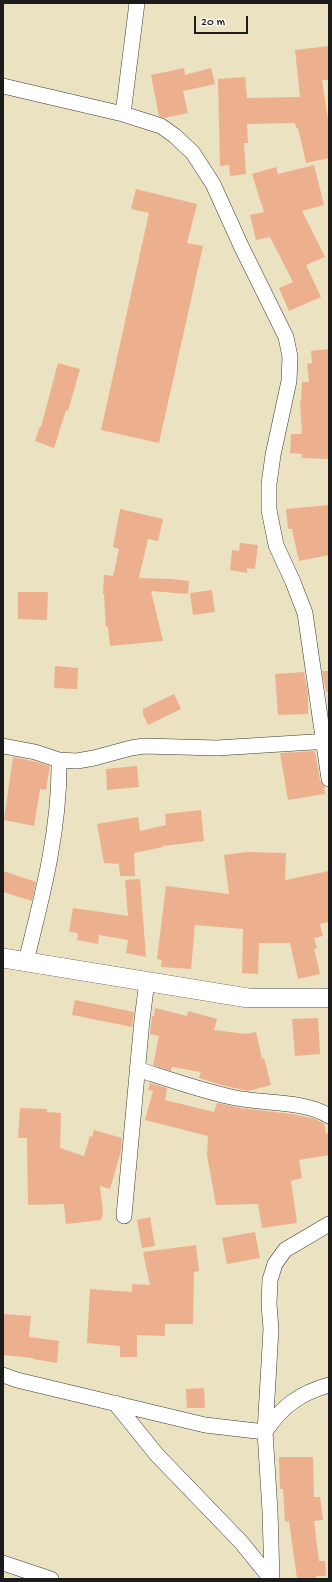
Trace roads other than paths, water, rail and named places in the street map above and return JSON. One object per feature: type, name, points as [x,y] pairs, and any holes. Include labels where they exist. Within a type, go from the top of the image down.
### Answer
[{"type":"street","points":[[123,114],[137,3]]},
{"type":"street","points":[[3,86],[123,114],[161,126],[175,136],[193,153],[213,184],[242,248],[286,337],[290,357],[289,381],[273,455],[269,484],[268,510],[276,545],[305,613],[326,740],[329,779]]},
{"type":"street","points":[[3,746],[35,752],[59,760],[77,761],[144,746],[217,748],[326,740]]},
{"type":"street","points":[[26,961],[47,878],[55,837],[60,782],[59,760]]},
{"type":"street","points":[[3,958],[248,998],[329,998]]},
{"type":"street","points":[[124,1216],[137,1069],[147,981]]},
{"type":"street","points":[[137,1069],[196,1088],[231,1097],[314,1108],[329,1116]]},
{"type":"street","points":[[271,1579],[270,1511],[265,1432],[271,1329],[269,1304],[270,1280],[275,1264],[284,1250],[329,1224]]},
{"type":"street","points":[[3,1375],[17,1380],[205,1425],[265,1432]]},
{"type":"street","points":[[265,1432],[274,1418],[287,1405],[302,1395],[329,1385]]},
{"type":"street","points":[[114,1403],[157,1455],[241,1542],[271,1579]]},
{"type":"street","points":[[3,1563],[51,1579]]}]
